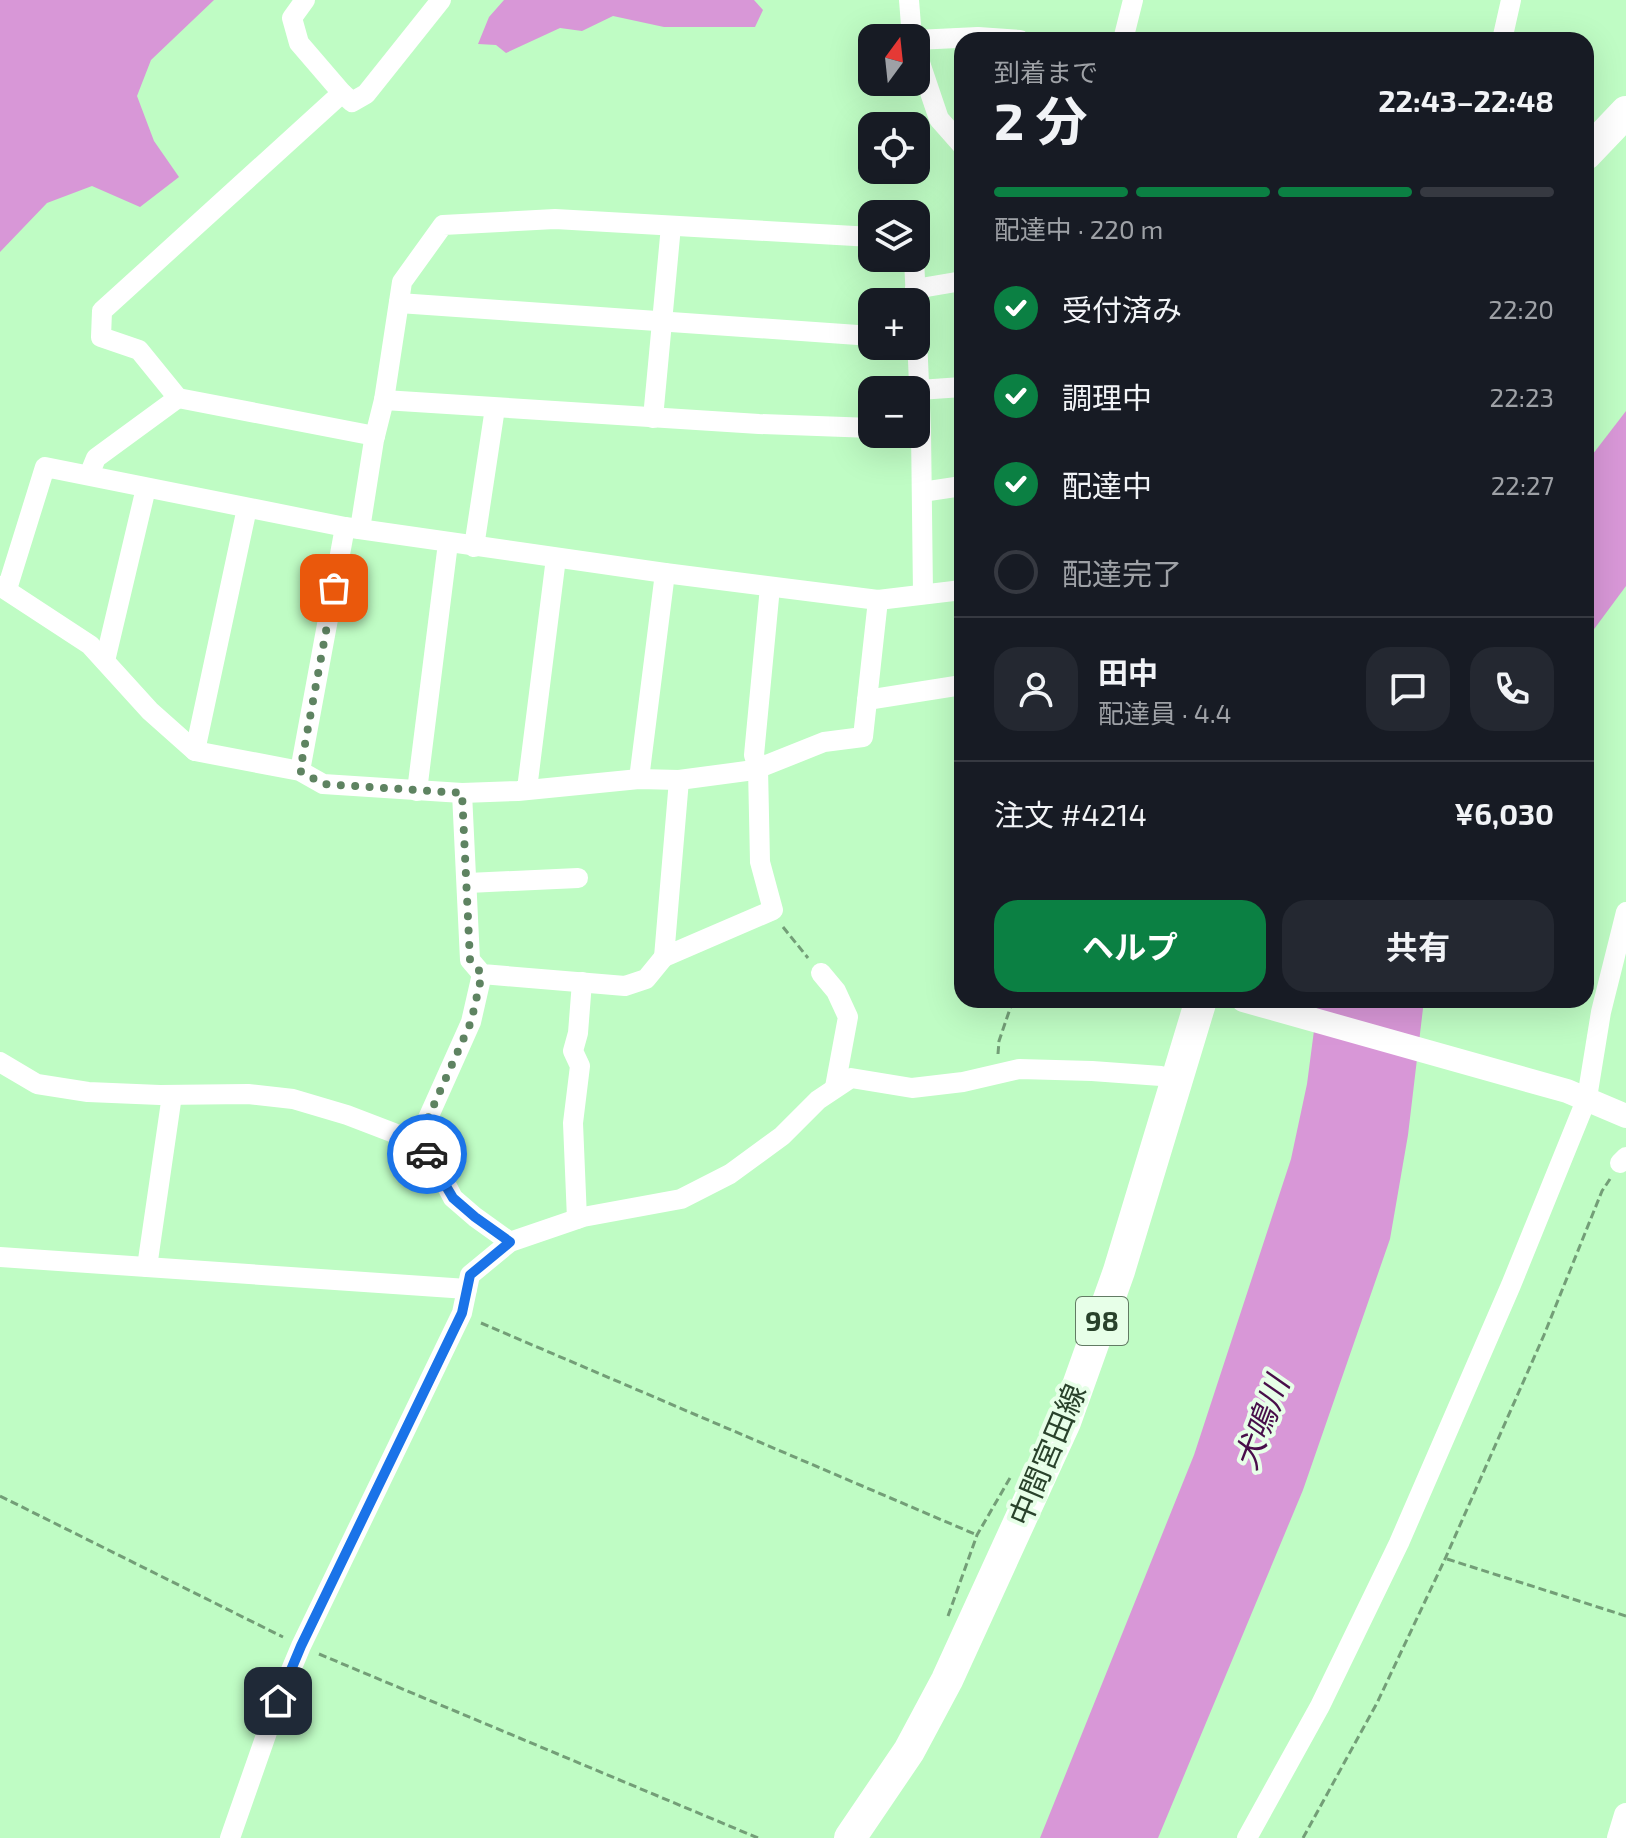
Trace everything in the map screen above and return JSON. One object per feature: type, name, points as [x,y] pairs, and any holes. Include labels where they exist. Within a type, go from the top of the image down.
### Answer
[{"type":"main road","points":[[1594,146],[1626,112]]},
{"type":"main road","name":"中間宮田線","points":[[850,1838],[909,1751],[947,1680],[1065,1422],[1119,1271],[1198,1008]]},
{"type":"street","points":[[305,0],[292,18],[299,43],[352,102],[366,94],[441,0]]},
{"type":"street","points":[[909,0],[912,24]]},
{"type":"street","points":[[1125,32],[1133,0]]},
{"type":"street","points":[[1504,32],[1511,0]]},
{"type":"street","points":[[930,38],[954,38]]},
{"type":"street","points":[[930,92],[939,119],[954,136]]},
{"type":"street","points":[[342,93],[102,311],[101,337],[139,350],[178,398],[375,436]]},
{"type":"street","points":[[300,771],[352,528],[384,400],[402,282],[443,225],[555,219],[858,236]]},
{"type":"street","points":[[653,418],[671,226]]},
{"type":"street","points":[[930,291],[954,283]]},
{"type":"street","points":[[399,303],[662,324],[858,335]]},
{"type":"street","points":[[930,389],[954,388]]},
{"type":"street","points":[[89,475],[96,458],[178,398]]},
{"type":"street","points":[[384,400],[653,418],[858,427]]},
{"type":"street","points":[[474,547],[495,408]]},
{"type":"street","points":[[920,448],[923,594]]},
{"type":"street","points":[[878,600],[863,737],[824,742],[758,768],[679,780],[639,779],[462,793],[323,784],[300,771],[195,751],[150,711],[90,645],[4,588],[45,467],[352,528],[474,547],[878,600],[954,591]]},
{"type":"street","points":[[922,492],[954,487]]},
{"type":"street","points":[[105,661],[146,488]]},
{"type":"street","points":[[195,751],[247,508]]},
{"type":"street","points":[[417,791],[448,543]]},
{"type":"street","points":[[527,789],[556,558]]},
{"type":"street","points":[[639,779],[665,573]]},
{"type":"street","points":[[462,793],[470,960],[482,974],[625,986],[646,979],[664,957],[773,910],[760,862],[758,768],[754,755],[770,587]]},
{"type":"street","points":[[867,700],[954,686]]},
{"type":"street","points":[[664,957],[679,780]]},
{"type":"street","points":[[468,883],[578,878]]},
{"type":"street","points":[[1247,1838],[1320,1706],[1399,1543],[1511,1285],[1577,1094],[1626,912]]},
{"type":"street","points":[[821,973],[836,991],[848,1017],[835,1087]]},
{"type":"street","points":[[419,1149],[424,1127],[471,1022],[482,974]]},
{"type":"street","points":[[577,1219],[573,1123],[580,1066],[573,1051],[578,1033],[582,982]]},
{"type":"street","points":[[1271,1008],[1577,1094],[1624,1115]]},
{"type":"street","points":[[0,1062],[37,1084],[88,1092],[248,1094],[293,1099],[382,1129],[431,1156],[453,1198],[510,1242]]},
{"type":"street","points":[[230,1838],[278,1701],[301,1646],[462,1313],[470,1275],[510,1242],[577,1219],[681,1199],[730,1174],[782,1136],[818,1100],[851,1078],[912,1088],[963,1082],[1019,1069],[1092,1071],[1161,1076],[1175,1080]]},
{"type":"street","points":[[147,1267],[172,1095]]},
{"type":"street","points":[[0,1257],[467,1289]]},
{"type":"street","points":[[1619,1838],[1626,1815]]},
{"type":"path","points":[[773,910],[790,939],[821,973]]},
{"type":"path","points":[[997,1075],[999,1041],[1010,1008]]},
{"type":"path","points":[[1303,1838],[1377,1703],[1445,1559],[1544,1335],[1602,1191],[1623,1160]]},
{"type":"path","points":[[462,1313],[977,1535]]},
{"type":"path","points":[[0,1496],[301,1646],[758,1838]]},
{"type":"path","points":[[1445,1559],[1626,1616]]},
{"type":"water","points":[[0,0],[214,0],[151,60],[137,96],[154,141],[179,177],[140,207],[92,186],[47,203],[0,252]]},
{"type":"water","points":[[504,0],[754,0],[763,10],[755,27],[664,27],[613,16],[582,31],[560,28],[506,53],[496,45],[478,44],[489,17]]},
{"type":"water","points":[[1626,411],[1626,586],[1594,629],[1594,453]]},
{"type":"water","name":"犬鳴川","points":[[1317,1008],[1423,1008],[1408,1135],[1390,1239],[1303,1490],[1158,1838],[1040,1838],[1194,1455],[1291,1159],[1307,1084]]},
{"type":"way so far","points":[[334,588],[300,771],[323,784],[462,793],[470,960],[482,974],[471,1022],[424,1127],[419,1149],[427,1154]]},
{"type":"route","points":[[278,1701],[301,1646],[462,1313],[470,1275],[510,1242],[453,1198],[431,1156],[427,1154]]}]
